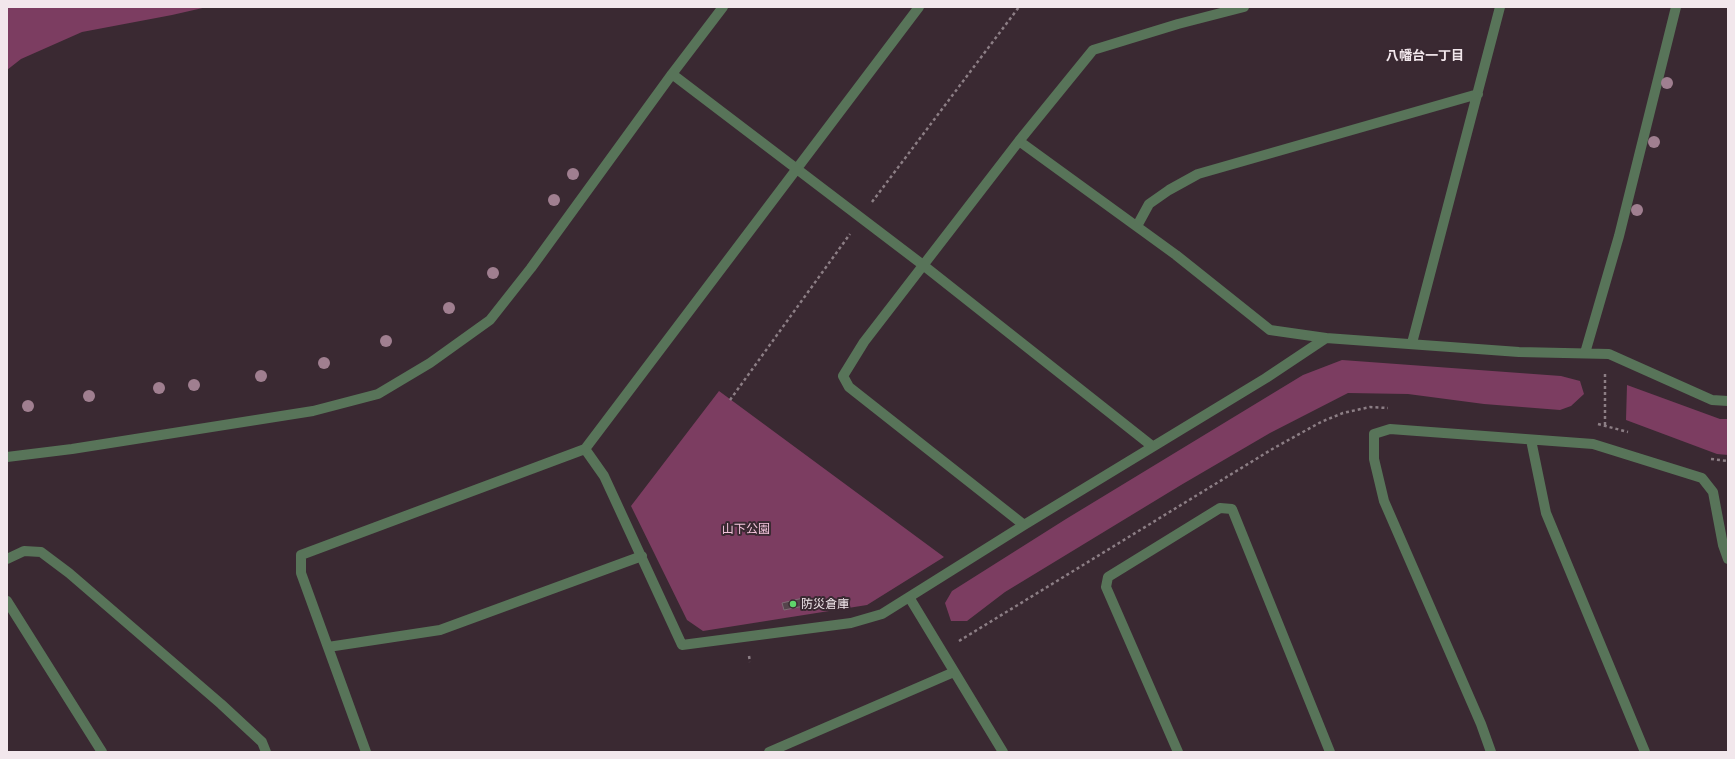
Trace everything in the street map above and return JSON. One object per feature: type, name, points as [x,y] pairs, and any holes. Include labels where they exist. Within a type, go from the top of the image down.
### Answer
[{"type":"street","points":[[7,457],[72,449],[312,411],[378,394],[430,363],[490,320],[531,268],[672,74],[723,7]]},
{"type":"street","points":[[366,752],[301,572],[301,555],[585,449],[919,7]]},
{"type":"street","points":[[1024,525],[849,387],[843,376],[864,342],[923,265],[1019,141],[1093,50],[1178,24],[1244,7]]},
{"type":"street","points":[[1412,343],[1500,7]]},
{"type":"street","points":[[1585,353],[1619,236],[1676,7]]},
{"type":"street","points":[[672,74],[923,265],[1152,446]]},
{"type":"street","points":[[1137,226],[1149,204],[1169,190],[1198,174],[1478,94]]},
{"type":"street","points":[[1019,141],[1176,255],[1270,330],[1326,338],[1412,343],[1519,352],[1609,354],[1712,400],[1728,400]]},
{"type":"street","points":[[585,449],[604,476],[682,645],[851,623],[882,614],[1152,446],[1266,378],[1326,338]]},
{"type":"street","points":[[1492,752],[1384,501],[1374,459],[1374,434],[1390,429],[1594,444],[1702,478],[1713,492],[1723,545],[1728,559]]},
{"type":"street","points":[[1531,440],[1546,513],[1645,752]]},
{"type":"street","points":[[1178,752],[1106,587],[1108,577],[1220,508],[1232,509],[1330,752]]},
{"type":"street","points":[[7,559],[24,551],[41,552],[69,573],[221,704],[262,742],[266,752]]},
{"type":"street","points":[[328,647],[440,630],[642,556]]},
{"type":"street","points":[[910,597],[1003,752]]},
{"type":"street","points":[[7,601],[102,752]]},
{"type":"street","points":[[769,752],[954,672]]},
{"type":"path","points":[[730,400],[861,218],[1019,7]]},
{"type":"path","points":[[1605,448],[1605,377],[1609,354]]},
{"type":"path","points":[[958,642],[1274,448],[1314,426],[1343,413],[1370,407],[1393,409]]},
{"type":"path","points":[[1593,423],[1605,424],[1633,434]]},
{"type":"path","points":[[1705,459],[1728,461]]},
{"type":"green space","points":[[7,7],[207,7],[82,32],[21,59],[7,70]]},
{"type":"green space","points":[[1342,360],[1561,376],[1580,381],[1584,394],[1571,406],[1560,410],[1484,404],[1408,394],[1348,393],[1270,433],[1181,485],[1005,592],[967,621],[951,621],[945,603],[952,591],[1066,519],[1303,375]]},
{"type":"green space","points":[[1627,385],[1720,419],[1728,419],[1728,455],[1717,454],[1626,420]]},
{"type":"green space","name":"山下公園","points":[[719,391],[944,557],[867,605],[703,631],[687,620],[631,506]]},
{"type":"building","name":"防災倉庫","points":[[803,598],[804,606],[784,610],[782,603]]},
{"type":"place","name":"防災倉庫","points":[[793,604]]},
{"type":"district","name":"八幡台一丁目","points":[[1425,56]]}]
